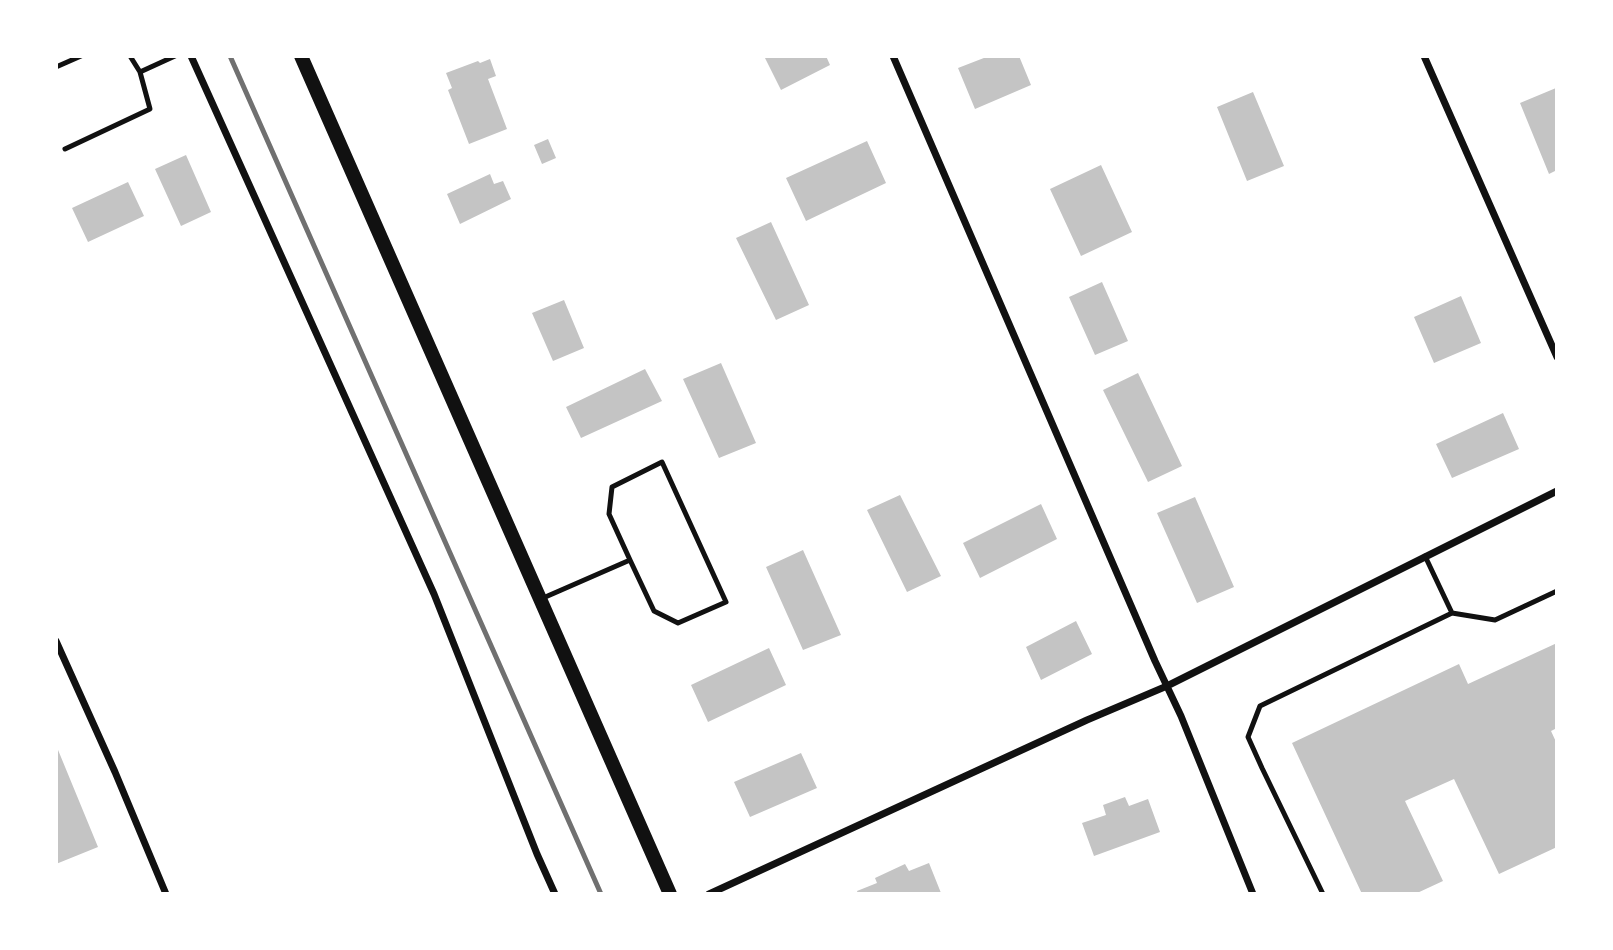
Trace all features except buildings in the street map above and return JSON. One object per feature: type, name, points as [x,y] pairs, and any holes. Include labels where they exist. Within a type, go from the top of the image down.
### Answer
[{"type":"main road","points":[[301,56],[670,894]]},
{"type":"street","points":[[191,56],[434,594],[555,894]]},
{"type":"street","points":[[893,56],[1181,716],[1253,894]]},
{"type":"street","points":[[1424,56],[1557,357]]},
{"type":"street","points":[[709,894],[1087,720],[1167,686],[1557,491]]},
{"type":"street","points":[[56,641],[59,654],[115,772],[166,894]]},
{"type":"lane","points":[[56,67],[81,56]]},
{"type":"lane","points":[[65,149],[150,108],[140,72],[130,56]]},
{"type":"lane","points":[[140,72],[175,56]]},
{"type":"lane","points":[[662,462],[726,602],[678,623],[654,611],[630,560],[609,514],[612,487],[662,462]]},
{"type":"lane","points":[[1426,556],[1452,613]]},
{"type":"lane","points":[[540,599],[630,560]]},
{"type":"lane","points":[[1323,894],[1248,737],[1260,706],[1452,613],[1495,620],[1557,591]]},
{"type":"railway","points":[[230,56],[601,894]]}]
